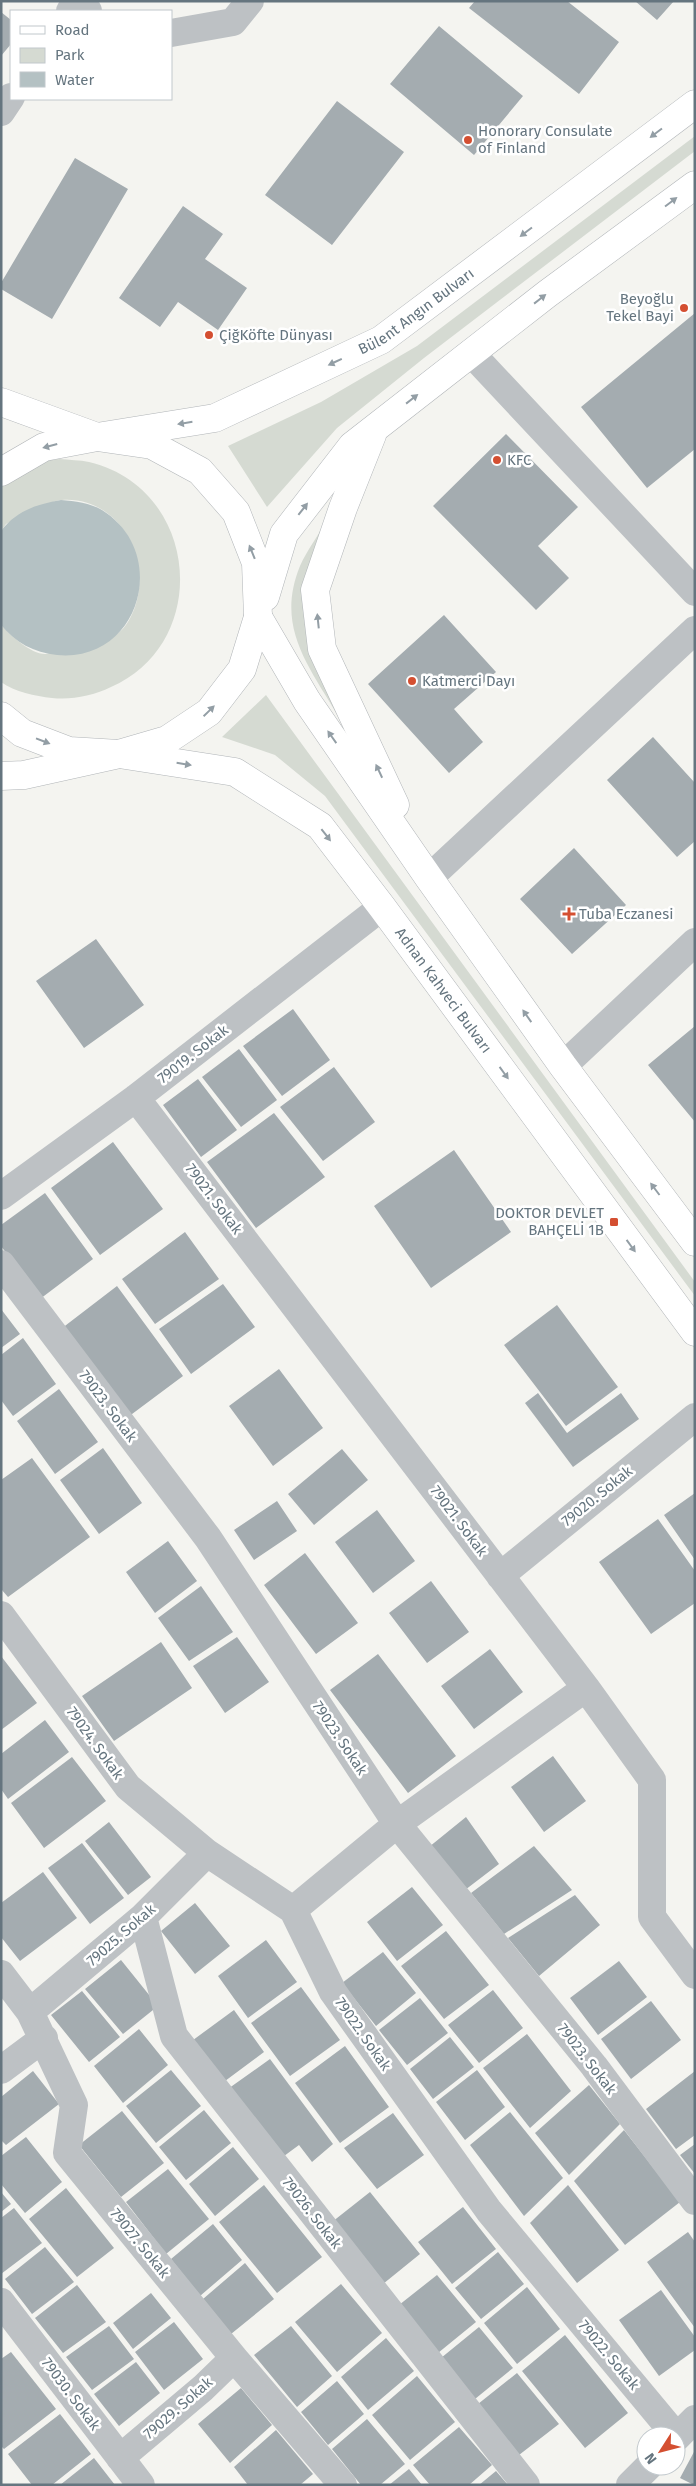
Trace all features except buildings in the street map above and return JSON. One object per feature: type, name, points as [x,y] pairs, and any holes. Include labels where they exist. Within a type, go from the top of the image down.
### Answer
[{"type":"main road","name":"Bülent Angın Bulvarı","points":[[1,472],[44,447],[215,418],[380,340],[695,104]]},
{"type":"main road","points":[[1,776],[24,775],[119,754],[168,740],[209,712],[242,669],[284,534],[352,446],[471,353],[695,184]]},
{"type":"main road","points":[[1,402],[98,437],[152,445],[200,471],[236,512],[256,563],[258,617],[307,701],[563,1066],[694,1240]]},
{"type":"main road","points":[[374,429],[343,508],[315,590],[322,649],[430,878]]},
{"type":"main road","points":[[1,716],[22,733],[69,751],[119,754]]},
{"type":"main road","name":"Adnan Kahveci Bulvarı","points":[[119,754],[235,772],[320,826],[382,907],[695,1332]]},
{"type":"street","points":[[172,33],[233,22],[250,1]]},
{"type":"street","points":[[1,112],[10,98]]},
{"type":"street","points":[[471,353],[695,592]]},
{"type":"street","points":[[430,878],[695,630]]},
{"type":"street","name":"79019. Sokak","points":[[1,1196],[136,1098],[382,907]]},
{"type":"street","points":[[563,1066],[695,942]]},
{"type":"street","name":"79021. Sokak","points":[[136,1098],[586,1688],[652,1780],[652,1916],[695,1975]]},
{"type":"street","name":"79023. Sokak","points":[[1,1264],[208,1538],[397,1824],[594,2066],[695,2201]]},
{"type":"street","name":"79020. Sokak","points":[[500,1576],[695,1417]]},
{"type":"street","name":"79024. Sokak","points":[[1,1615],[128,1787],[207,1853],[293,1910]]},
{"type":"street","points":[[293,1910],[397,1824],[586,1688]]},
{"type":"street","name":"79025. Sokak","points":[[30,2012],[143,1917],[207,1853]]},
{"type":"street","name":"79022. Sokak","points":[[293,1910],[333,1992],[489,2211],[679,2426]]},
{"type":"street","name":"79026. Sokak","points":[[143,1917],[174,2036],[526,2485]]},
{"type":"street","name":"79027. Sokak","points":[[1,1974],[30,2012],[44,2038],[74,2105],[67,2153],[234,2358],[343,2485]]},
{"type":"street","points":[[1,2070],[44,2038]]},
{"type":"street","name":"79030. Sokak","points":[[1,2302],[141,2485]]},
{"type":"street","name":"79029. Sokak","points":[[120,2458],[203,2388],[234,2358]]},
{"type":"street","points":[[630,2485],[639,2476]]},
{"type":"green space","points":[[695,136],[695,151],[424,358],[337,428],[267,507],[228,446],[321,402],[417,346]]},
{"type":"green space","points":[[59,459],[89,462],[126,477],[153,502],[171,533],[180,567],[178,603],[166,637],[144,665],[104,690],[82,697],[67,698],[32,695],[1,682],[1,625],[15,639],[33,651],[45,654],[118,633],[124,628],[135,607],[139,588],[139,569],[134,551],[126,534],[115,519],[100,508],[82,501],[62,500],[50,503],[6,524],[1,531],[1,475],[28,463]]},
{"type":"green space","points":[[327,519],[308,647],[338,716],[316,680],[299,645],[293,627],[291,608],[293,588],[300,566]]},
{"type":"green space","points":[[266,695],[695,1282],[695,1296],[325,796],[275,755],[222,737]]},
{"type":"water","points":[[61,500],[82,503],[102,510],[123,529],[136,552],[140,577],[136,602],[126,624],[109,642],[86,653],[57,655],[41,652],[26,646],[12,637],[1,625],[1,531],[20,513]]},
{"type":"place","name":"Honorary Consulate of Finland","points":[[468,140]]},
{"type":"place","name":"Beyoğlu Tekel Bayi","points":[[684,308]]},
{"type":"place","name":"ÇiğKöfte Dünyası","points":[[209,335]]},
{"type":"place","name":"KFC","points":[[497,460]]},
{"type":"place","name":"Katmerci Dayı","points":[[412,681]]},
{"type":"place","name":"Tuba Eczanesi","points":[[569,914]]},
{"type":"place","name":"DOKTOR DEVLET BAHÇELİ 1B","points":[[614,1222]]}]
